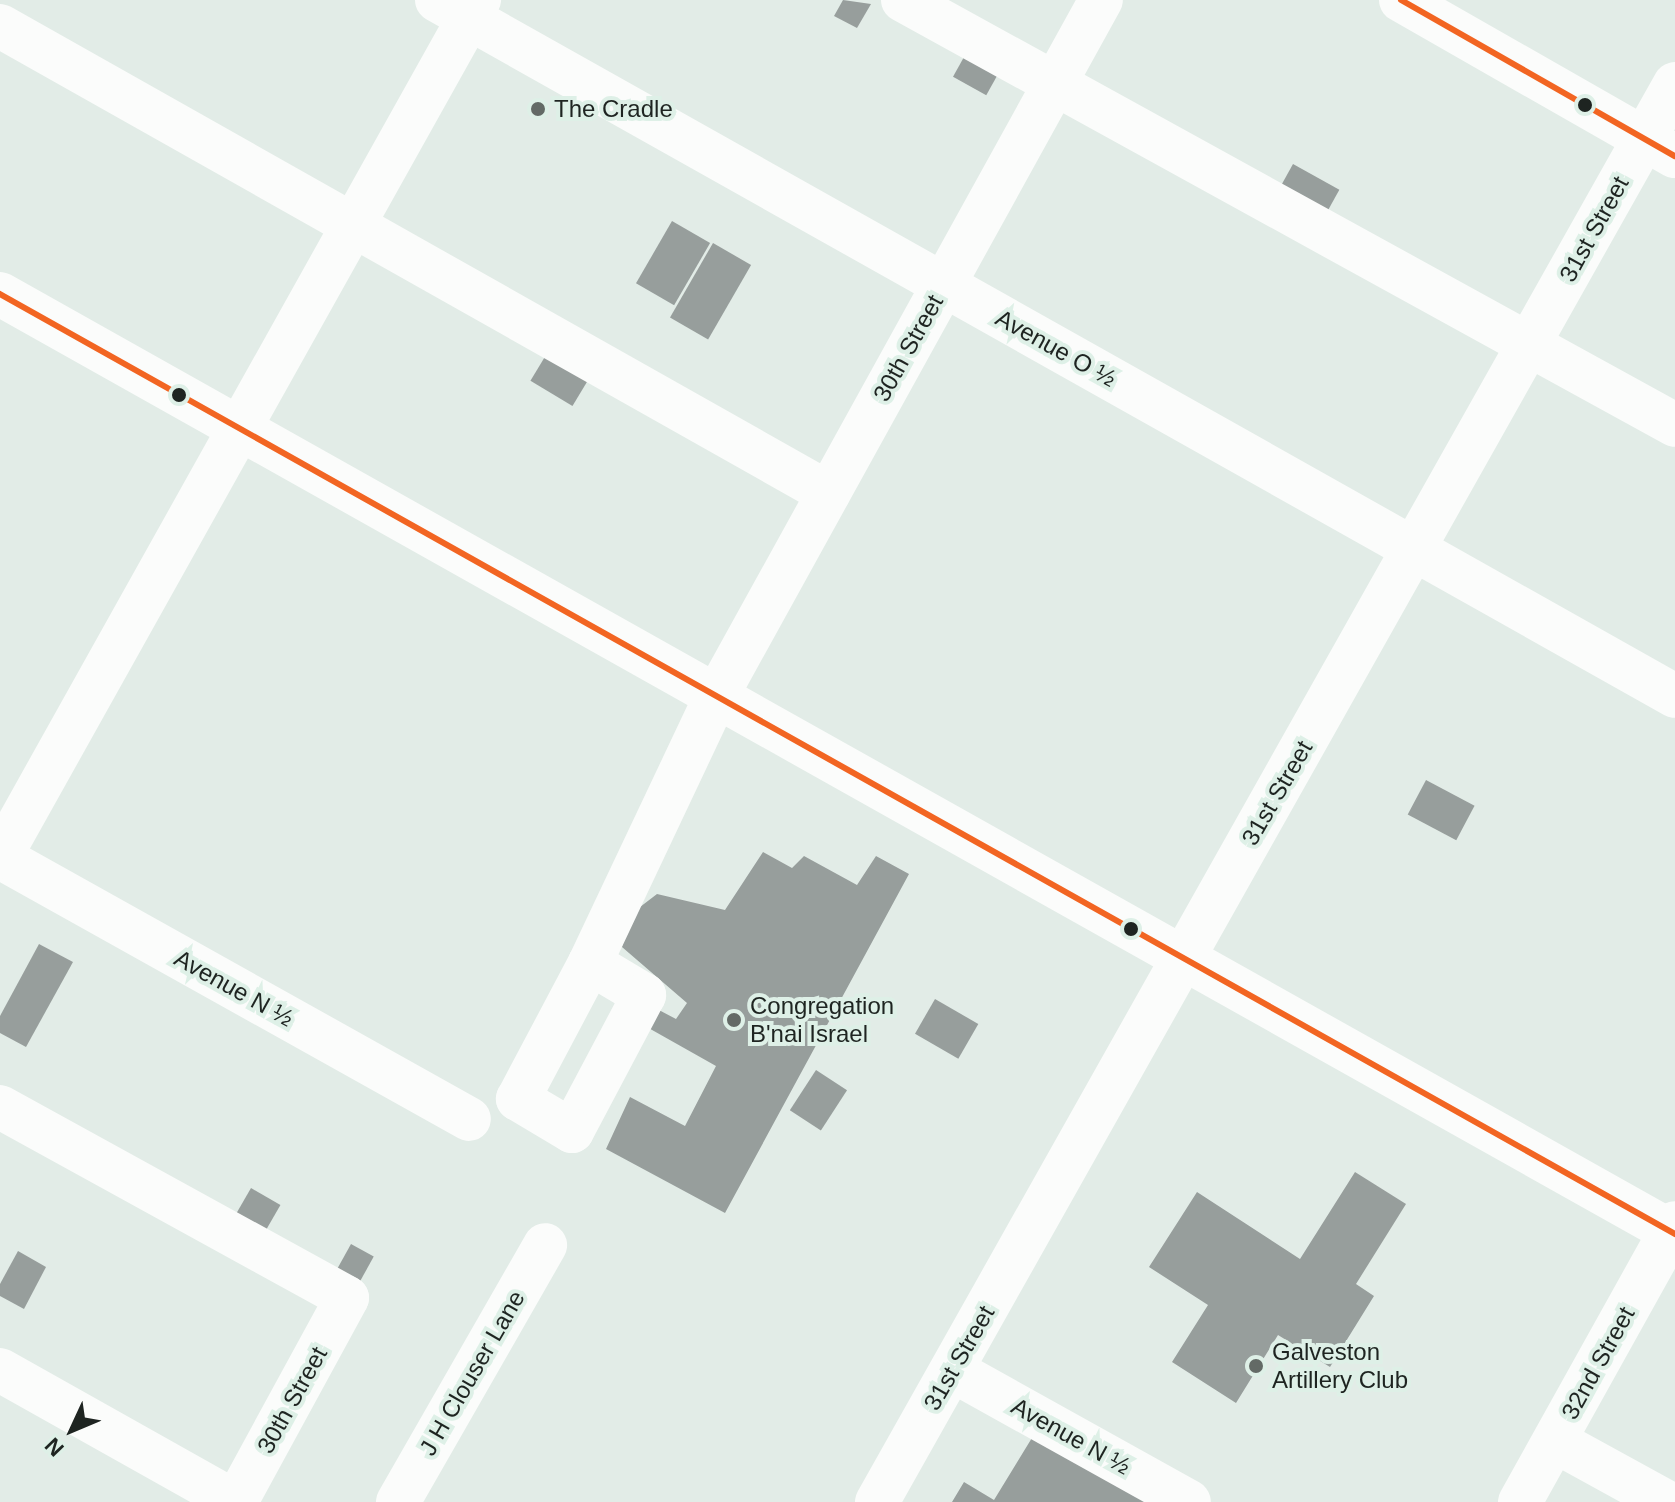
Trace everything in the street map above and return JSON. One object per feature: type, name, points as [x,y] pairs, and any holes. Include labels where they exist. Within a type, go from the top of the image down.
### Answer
[{"type":"street","points":[[903,0],[1675,425]]},
{"type":"street","name":"30th Street","points":[[590,963],[716,697],[1101,0]]},
{"type":"street","points":[[1401,0],[1660,148]]},
{"type":"street","points":[[0,857],[352,227],[462,6]]},
{"type":"street","name":"Avenue O ½","points":[[462,6],[943,284],[1675,696]]},
{"type":"street","points":[[0,26],[828,493]]},
{"type":"street","name":"31st Street","points":[[877,1502],[1530,344],[1660,148],[1675,84]]},
{"type":"street","points":[[0,294],[1673,1230]]},
{"type":"street","name":"Avenue N ½","points":[[0,857],[469,1119]]},
{"type":"street","name":"30th Street","points":[[0,1107],[347,1298],[236,1502]]},
{"type":"street","name":"32nd Street","points":[[1520,1502],[1673,1230]]},
{"type":"street","name":"J H Clouser Lane","points":[[398,1502],[545,1245]]},
{"type":"street","points":[[0,1370],[236,1502]]},
{"type":"street","name":"Avenue N ½","points":[[952,1370],[1189,1502]]},
{"type":"street","points":[[1555,1441],[1666,1502]]},
{"type":"building","points":[[843,0],[871,4],[857,28],[834,16]]},
{"type":"building","points":[[969,48],[1002,66],[986,95],[953,77]]},
{"type":"building","points":[[1293,164],[1339,190],[1324,218],[1277,192]]},
{"type":"building","points":[[672,221],[710,243],[674,305],[636,283]]},
{"type":"building","points":[[713,243],[751,265],[708,339],[670,317]]},
{"type":"building","points":[[549,350],[591,375],[572,406],[530,381]]},
{"type":"building","points":[[1426,780],[1475,806],[1456,840],[1408,814]]},
{"type":"building","points":[[763,852],[792,868],[804,856],[857,885],[876,856],[909,874],[725,1213],[606,1149],[630,1097],[685,1126],[716,1066],[645,1026],[657,1009],[676,1019],[687,1003],[622,947],[627,917],[657,894],[725,910]]},
{"type":"building","points":[[39,944],[73,962],[26,1047],[0,1033],[0,1016]]},
{"type":"building","points":[[935,999],[978,1024],[958,1059],[915,1034]]},
{"type":"building","points":[[816,1070],[847,1090],[821,1130],[790,1110]]},
{"type":"building","points":[[1355,1172],[1406,1204],[1356,1284],[1374,1296],[1330,1367],[1278,1335],[1236,1403],[1172,1362],[1208,1305],[1149,1267],[1197,1192],[1300,1259]]},
{"type":"building","points":[[251,1188],[280,1205],[265,1231],[236,1214]]},
{"type":"building","points":[[351,1244],[374,1257],[357,1286],[335,1274]]},
{"type":"building","points":[[18,1251],[46,1267],[24,1309],[0,1296],[0,1284]]},
{"type":"building","points":[[1038,1428],[1160,1502],[952,1502],[964,1482],[994,1500]]},
{"type":"transit line","points":[[1401,0],[1675,156]]},
{"type":"transit line","points":[[0,294],[1675,1234]]},
{"type":"place","name":"The Cradle","points":[[538,109]]},
{"type":"place","name":"Congregation B'nai Israel","points":[[734,1020]]},
{"type":"place","name":"Galveston Artillery Club","points":[[1256,1366]]}]
